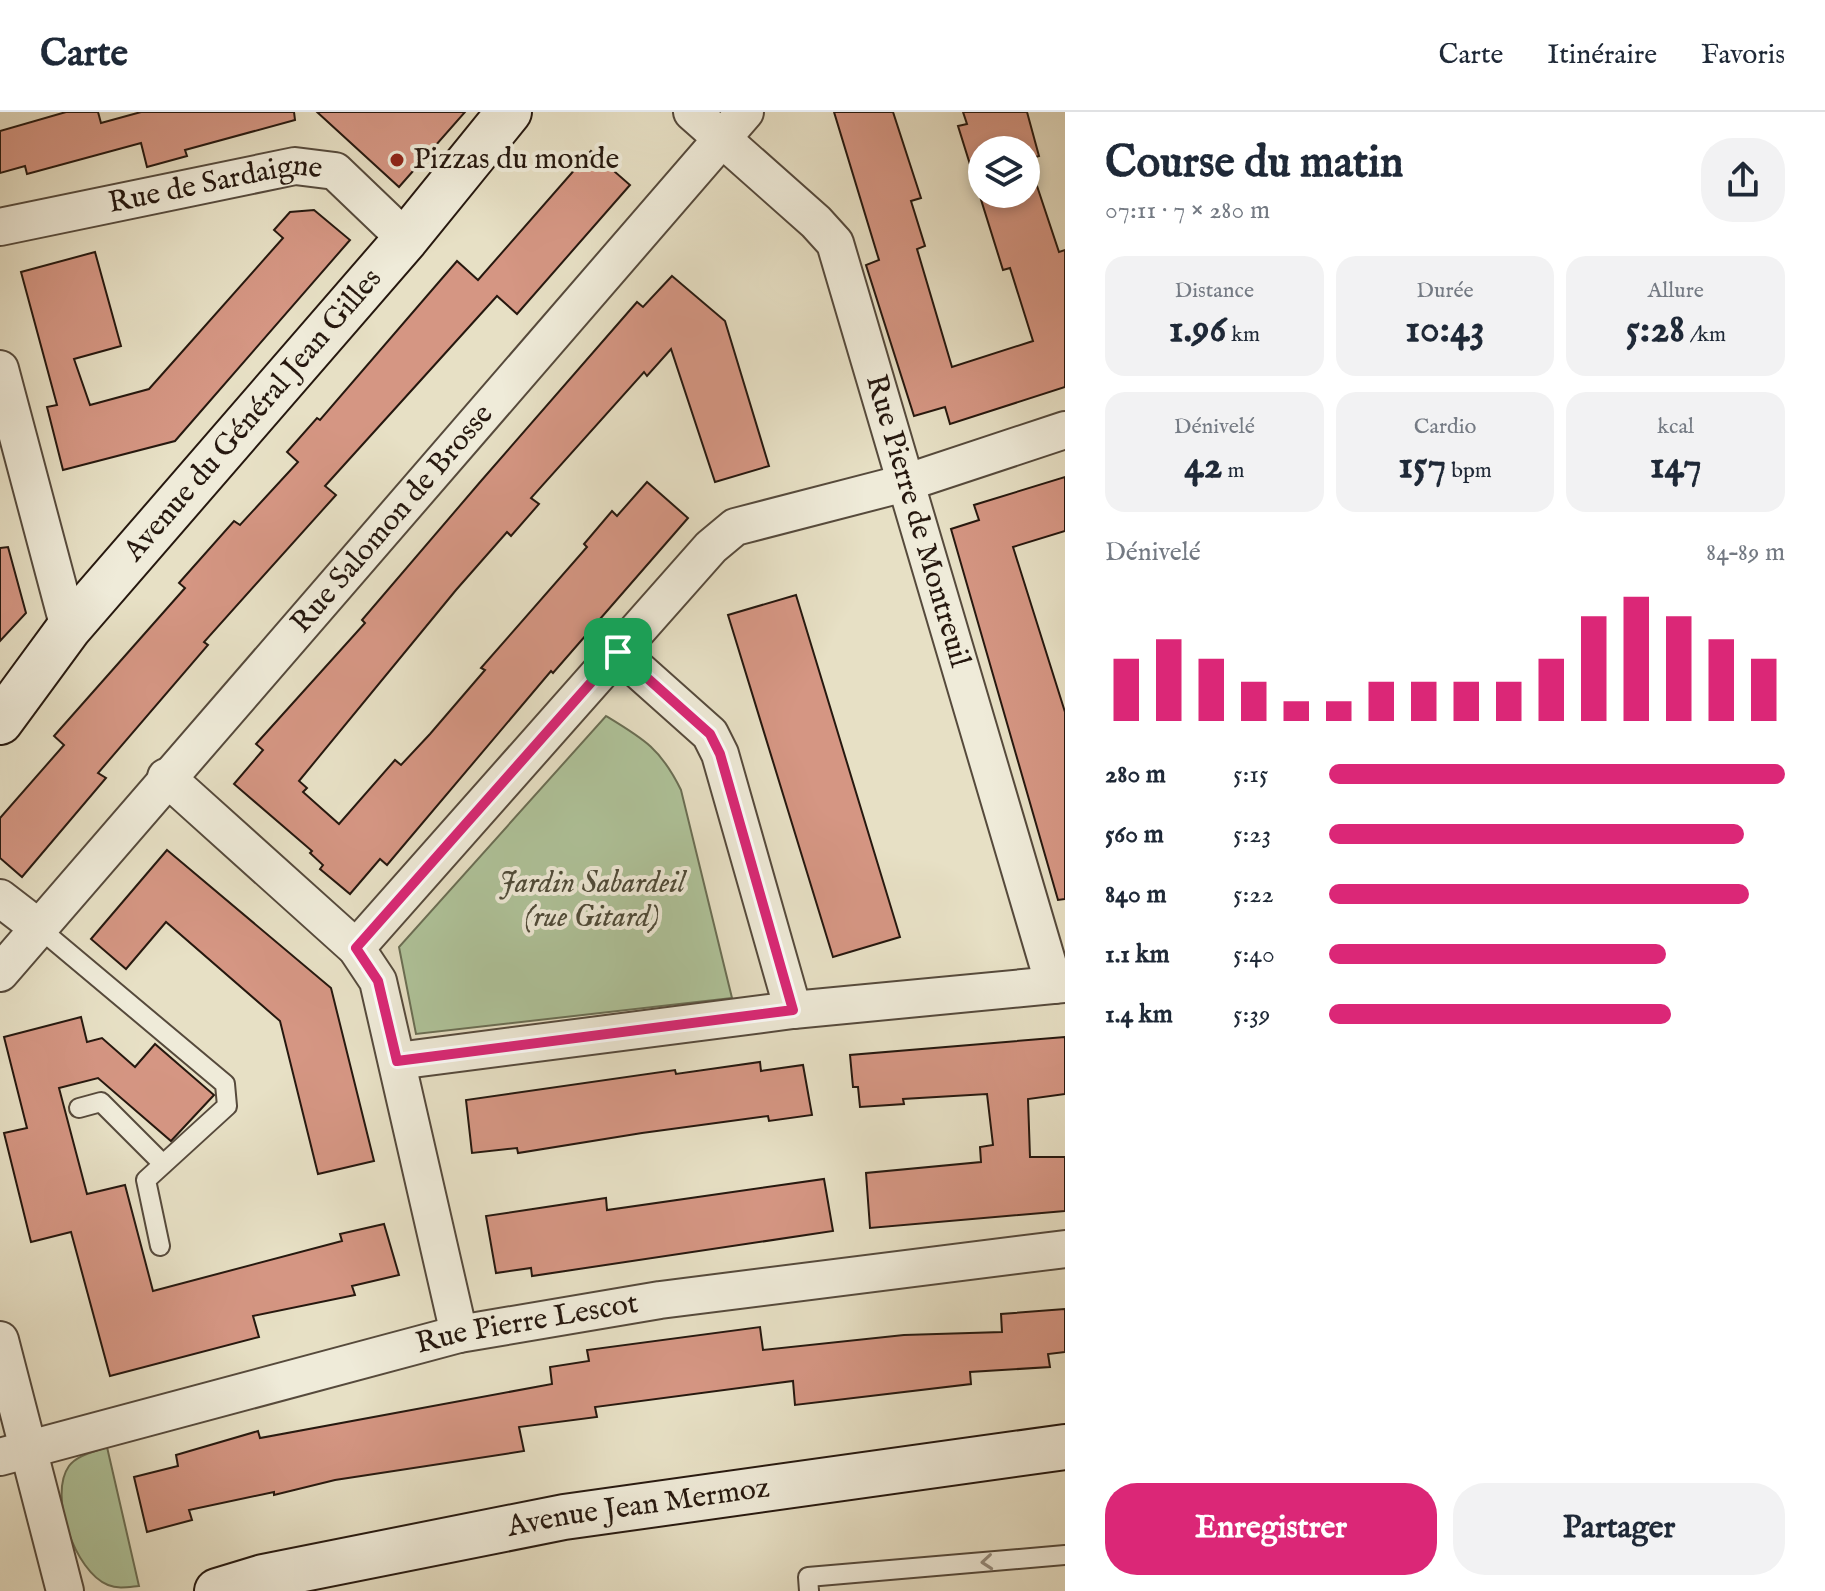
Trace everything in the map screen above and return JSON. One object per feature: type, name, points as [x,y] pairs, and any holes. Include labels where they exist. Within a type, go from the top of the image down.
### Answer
[{"type":"street","name":"Avenue du Général Jean Gilles","points":[[0,722],[69,628],[406,239],[509,112]]},
{"type":"street","name":"Rue Pierre de Montreuil","points":[[692,112],[733,124],[835,243],[1059,985]]},
{"type":"street","name":"Rue Salomon de Brosse","points":[[0,973],[166,777],[733,124]]},
{"type":"street","name":"Rue de Sardaigne","points":[[0,227],[295,166],[335,171],[406,239]]},
{"type":"street","points":[[0,369],[69,628]]},
{"type":"street","points":[[356,948],[711,547],[735,527],[905,483],[1065,430]]},
{"type":"street","points":[[618,652],[710,734],[720,754],[793,1010]]},
{"type":"street","points":[[166,777],[356,948],[378,981],[459,1334]]},
{"type":"street","points":[[0,898],[39,928]]},
{"type":"street","points":[[397,1061],[793,1010],[1059,985]]},
{"type":"street","name":"Rue Pierre Lescot","points":[[14,1454],[459,1334],[660,1300],[1065,1249]]},
{"type":"street","points":[[0,1340],[14,1454],[65,1591]]},
{"type":"street","name":"Avenue Jean Mermoz","points":[[217,1591],[263,1577],[564,1517],[1065,1447]]},
{"type":"lane","points":[[39,928],[225,1084],[227,1106],[146,1180],[160,1246]]},
{"type":"lane","points":[[79,1108],[101,1102],[163,1164]]},
{"type":"lane","points":[[809,1591],[808,1577],[1065,1555]]},
{"type":"green space","name":"Jardin Sabardeil (rue Gitard)","points":[[606,716],[650,746],[666,764],[681,790],[732,998],[416,1034],[399,947]]},
{"type":"green space","points":[[107,1447],[139,1586],[112,1586],[96,1577],[76,1549],[63,1513],[63,1479],[69,1466],[81,1456]]},
{"type":"building","points":[[66,112],[98,112],[101,123],[141,112],[294,112],[295,120],[185,150],[187,156],[147,167],[141,143],[27,174],[25,166],[0,173],[0,131]]},
{"type":"building","points":[[317,112],[465,112],[399,187]]},
{"type":"building","points":[[834,112],[893,112],[921,198],[911,201],[925,246],[917,249],[952,367],[1033,341],[1010,268],[1003,270],[984,208],[1040,208],[1040,195],[1059,252],[1065,250],[1065,387],[950,424],[945,407],[914,416],[866,265],[879,260]]},
{"type":"building","points":[[963,112],[1027,112],[1034,136],[968,136],[968,158],[958,126],[967,124]]},
{"type":"building","points":[[591,151],[630,185],[517,314],[497,296],[325,486],[336,495],[204,642],[208,645],[98,773],[106,778],[22,877],[0,858],[0,818],[64,745],[54,736],[185,588],[179,583],[234,521],[240,525],[298,462],[287,452],[317,418],[320,420],[457,261],[478,280]]},
{"type":"building","points":[[314,210],[350,240],[175,441],[63,470],[47,407],[57,405],[21,272],[95,252],[121,346],[74,359],[90,405],[149,389],[283,238],[274,230],[290,212]]},
{"type":"building","points":[[672,276],[725,321],[769,466],[715,482],[671,349],[647,376],[644,372],[531,498],[539,504],[511,536],[507,532],[456,590],[299,781],[307,788],[303,792],[339,824],[395,760],[401,765],[430,734],[485,670],[481,668],[587,547],[584,544],[612,511],[617,516],[647,482],[688,518],[553,673],[551,671],[387,865],[380,859],[350,894],[320,869],[323,865],[310,853],[312,851],[234,784],[263,750],[256,744],[365,623],[362,620],[481,481],[637,302],[643,307]]},
{"type":"building","points":[[1065,477],[1065,531],[1013,547],[1065,712],[1065,899],[1058,900],[951,529],[979,520],[974,505]]},
{"type":"building","points":[[8,547],[26,613],[0,641],[0,548]]},
{"type":"building","points":[[796,595],[900,937],[833,957],[728,615]]},
{"type":"building","points":[[167,850],[331,988],[374,1161],[318,1174],[280,1021],[166,922],[126,969],[91,939]]},
{"type":"building","points":[[81,1017],[87,1042],[102,1038],[135,1067],[155,1044],[214,1095],[171,1141],[98,1078],[59,1088],[87,1194],[125,1185],[153,1291],[342,1241],[340,1234],[384,1224],[399,1275],[352,1286],[355,1295],[253,1316],[259,1337],[110,1376],[71,1232],[31,1242],[4,1133],[27,1128],[4,1037]]},
{"type":"building","points":[[1065,1037],[1065,1094],[1028,1099],[1030,1157],[1065,1157],[1065,1211],[870,1228],[866,1173],[981,1162],[980,1147],[993,1145],[987,1094],[903,1099],[904,1104],[860,1107],[858,1087],[853,1087],[850,1055]]},
{"type":"building","points":[[760,1062],[761,1071],[803,1065],[812,1115],[769,1121],[768,1116],[518,1153],[517,1148],[472,1153],[466,1100],[675,1070],[676,1074]]},
{"type":"building","points":[[824,1179],[833,1231],[532,1276],[531,1268],[496,1273],[486,1216],[606,1198],[607,1210]]},
{"type":"building","points":[[1065,1309],[1065,1352],[1048,1354],[1050,1367],[970,1372],[971,1384],[795,1405],[793,1381],[595,1407],[597,1417],[519,1427],[524,1451],[335,1480],[274,1495],[274,1492],[189,1510],[192,1520],[147,1532],[134,1477],[178,1466],[176,1455],[258,1431],[260,1438],[552,1384],[550,1367],[589,1361],[587,1350],[760,1327],[763,1350],[904,1335],[1002,1332],[1001,1314]]},
{"type":"place","name":"Pizzas du monde","points":[[397,160]]},
{"type":"route","points":[[618,652],[710,734],[720,754],[793,1010],[397,1061],[378,981],[356,948],[618,652]]}]
